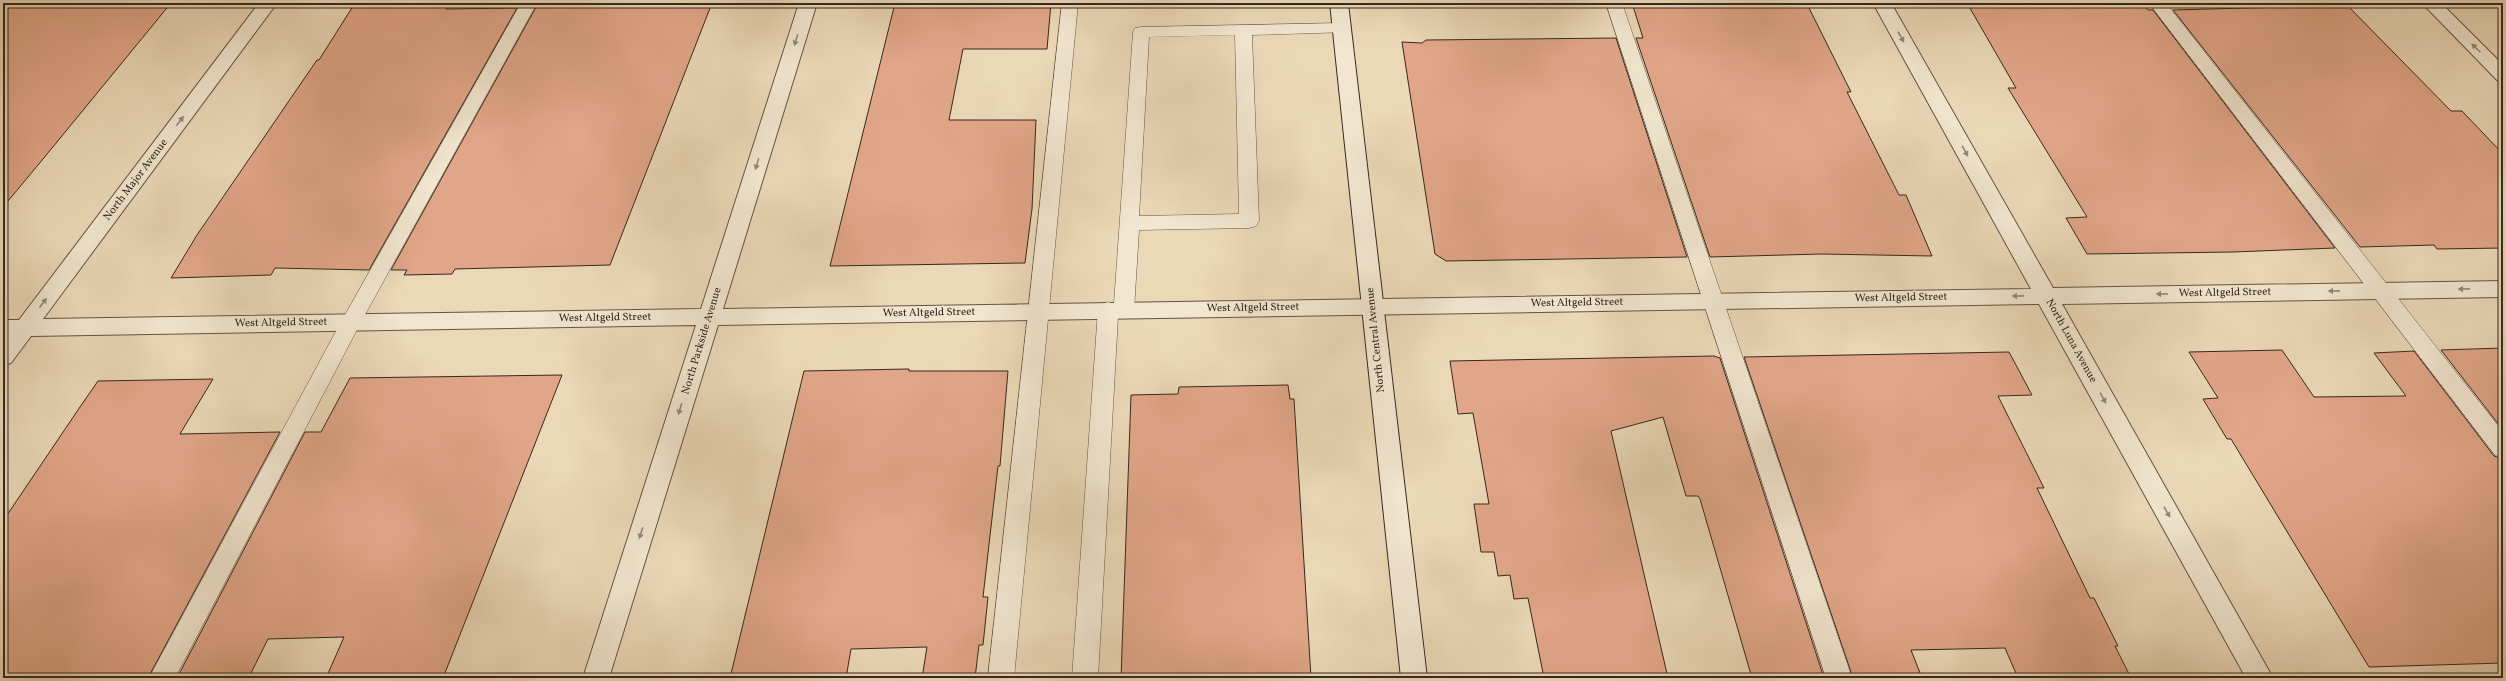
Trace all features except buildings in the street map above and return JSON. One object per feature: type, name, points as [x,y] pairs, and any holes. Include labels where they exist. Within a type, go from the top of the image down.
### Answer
[{"type":"street","name":"North Major Avenue","points":[[3,357],[268,3]]},
{"type":"street","name":"North Parkside Avenue","points":[[596,678],[808,3]]},
{"type":"street","name":"North Central Avenue","points":[[1339,3],[1414,678]]},
{"type":"street","name":"North Luna Avenue","points":[[1882,3],[2260,678]]},
{"type":"street","points":[[2431,3],[2503,76]]},
{"type":"street","name":"West Altgeld Street","points":[[3,328],[2503,289]]},
{"type":"lane","points":[[162,678],[351,322],[529,3]]},
{"type":"lane","points":[[1002,678],[1070,3]]},
{"type":"lane","points":[[1614,3],[1839,678]]},
{"type":"lane","points":[[2157,3],[2503,449]]},
{"type":"lane","points":[[1085,678],[1116,310],[1129,223],[1141,32],[1342,28]]},
{"type":"lane","points":[[1129,223],[1249,221],[1242,30]]}]
